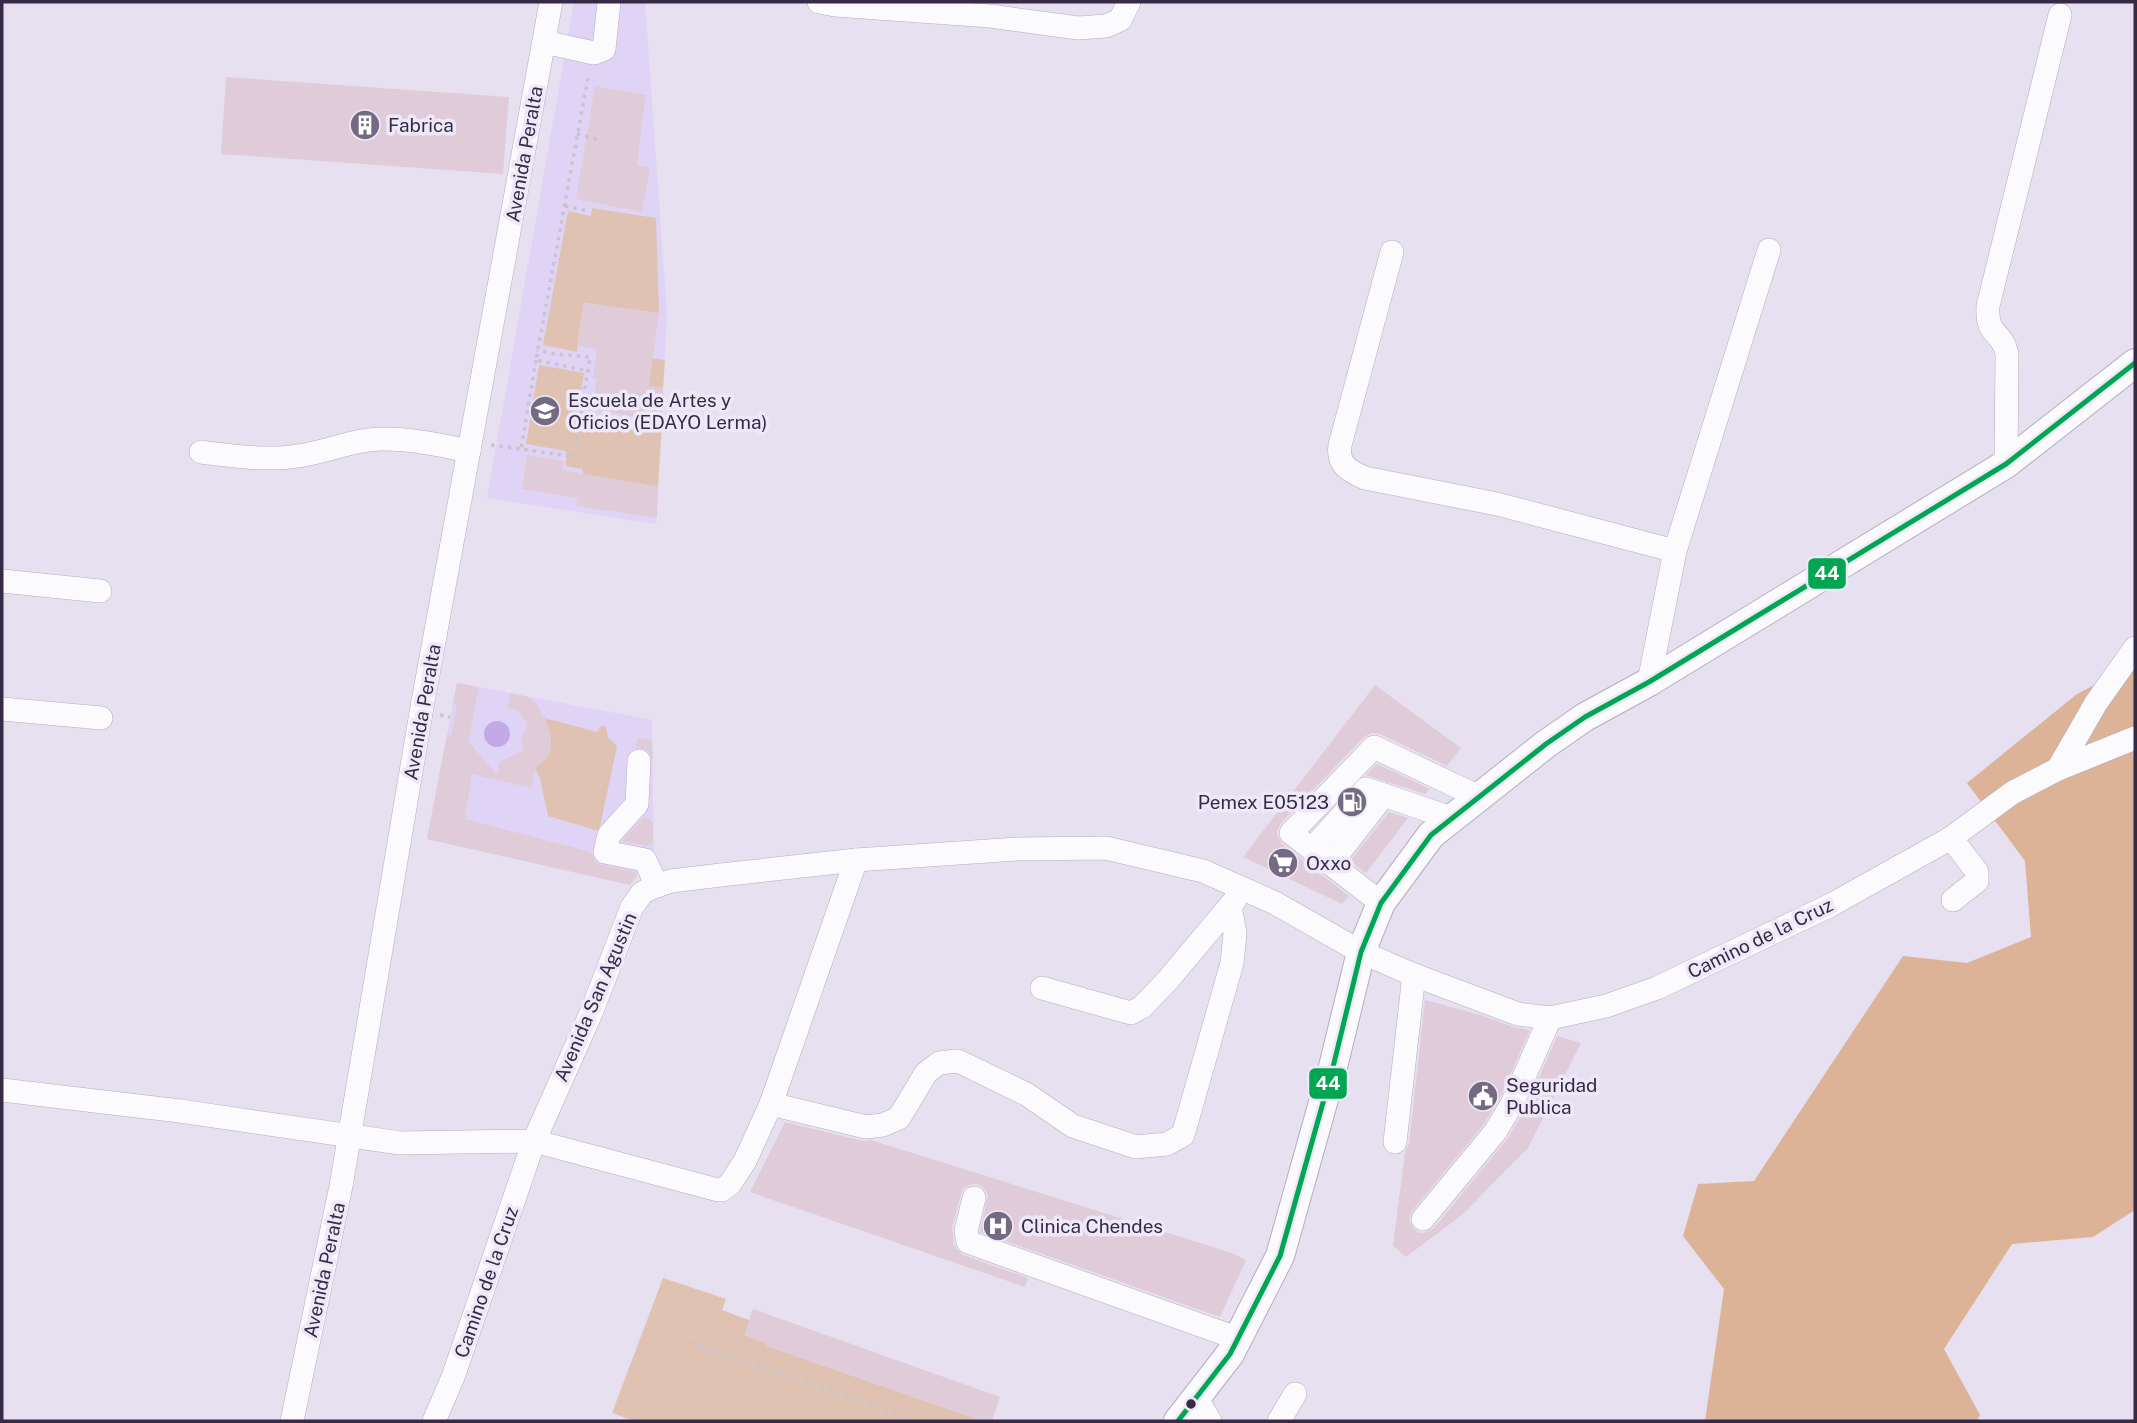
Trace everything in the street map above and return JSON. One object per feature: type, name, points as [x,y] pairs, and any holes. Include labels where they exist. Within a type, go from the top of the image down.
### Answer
[{"type":"main road","points":[[1178,1421],[1230,1354],[1280,1256],[1333,1067],[1361,952],[1381,903],[1431,835],[1546,744],[1585,717],[1649,682],[2006,464],[2135,363]]},
{"type":"street","name":"Avenida Peralta","points":[[292,1421],[341,1186],[422,707],[551,2]]},
{"type":"street","points":[[544,42],[594,53],[604,49],[609,2]]},
{"type":"street","points":[[819,2],[990,16],[1078,28],[1106,26],[1120,20],[1129,2]]},
{"type":"street","points":[[2006,464],[2007,354],[2003,341],[1995,335],[1989,324],[1988,306],[2060,15]]},
{"type":"street","points":[[1649,682],[1675,551],[1769,250]]},
{"type":"street","points":[[1392,252],[1340,445],[1339,454],[1343,466],[1365,478],[1497,504],[1675,551]]},
{"type":"street","points":[[201,452],[295,457],[356,442],[381,439],[470,446]]},
{"type":"street","points":[[2,581],[100,591]]},
{"type":"street","points":[[2058,769],[2096,703],[2135,648]]},
{"type":"street","points":[[2,709],[101,718]]},
{"type":"street","name":"Camino de la Cruz","points":[[1361,952],[1518,1014],[1550,1018],[1606,1006],[1657,988],[1831,905],[1951,838],[2012,793],[2058,769],[2135,738]]},
{"type":"street","points":[[1381,903],[1291,833],[1374,747],[1479,797]]},
{"type":"street","points":[[639,761],[637,804],[609,835],[605,852],[645,860],[657,886]]},
{"type":"street","points":[[1312,849],[1366,789],[1451,818]]},
{"type":"street","points":[[1331,863],[1384,795]]},
{"type":"street","points":[[1951,838],[1977,872],[1978,878],[1953,900]]},
{"type":"street","name":"Avenida San Agustin","points":[[534,1142],[591,1013],[632,907],[642,892],[671,881],[856,860],[1017,849],[1106,848],[1203,871],[1237,897],[1275,903],[1361,952]]},
{"type":"street","points":[[2,1090],[180,1111],[400,1143],[534,1142],[722,1190],[730,1184],[745,1161],[771,1104],[856,860]]},
{"type":"street","points":[[771,1104],[866,1127],[883,1125],[899,1118],[926,1073],[939,1063],[958,1061],[1026,1094],[1073,1126],[1136,1147],[1167,1144],[1183,1135],[1232,963],[1237,897]]},
{"type":"street","points":[[1042,988],[1131,1013],[1142,1007],[1159,989],[1237,897]]},
{"type":"street","points":[[1395,1142],[1414,975]]},
{"type":"street","points":[[1423,1219],[1495,1132],[1512,1104],[1550,1018]]},
{"type":"street","name":"Camino de la Cruz","points":[[434,1421],[453,1377],[534,1142]]},
{"type":"street","points":[[974,1198],[966,1231],[968,1242],[1239,1339]]},
{"type":"street","points":[[1279,1421],[1295,1394]]},
{"type":"street","points":[[1196,1397],[1210,1421]]},
{"type":"path","points":[[521,449],[588,78]]},
{"type":"path","points":[[577,134],[600,140]]},
{"type":"path","points":[[565,206],[589,211]]},
{"type":"path","points":[[470,446],[521,449],[574,457],[590,357],[537,350]]},
{"type":"path","points":[[553,364],[555,354]]},
{"type":"path","points":[[570,367],[572,356]]},
{"type":"path","points":[[536,360],[589,371]]},
{"type":"path","points":[[692,1342],[919,1421]]},
{"type":"shaded area","name":"Escuela de Artes y Oficios (EDAYO Lerma)","points":[[574,2],[645,2],[667,313],[656,524],[487,498]]},
{"type":"shaded area","points":[[592,208],[656,218],[659,313],[584,303],[577,352],[543,345],[568,211],[591,216]]},
{"type":"shaded area","points":[[635,356],[665,360],[663,388],[630,383]]},
{"type":"shaded area","points":[[539,365],[584,373],[577,415],[634,424],[635,417],[662,422],[658,487],[583,474],[582,469],[566,466],[566,451],[526,444]]},
{"type":"shaded area","points":[[2135,664],[2135,1210],[2093,1237],[2012,1244],[1944,1349],[1980,1415],[1977,1421],[1705,1421],[1724,1289],[1683,1236],[1698,1184],[1754,1181],[1903,956],[1967,963],[2031,937],[2025,861],[1967,783],[2077,694]]},
{"type":"shaded area","points":[[457,683],[652,720],[654,865],[645,865],[630,885],[427,839]]},
{"type":"shaded area","points":[[545,718],[597,732],[601,726],[606,727],[608,737],[617,746],[599,831],[548,816],[540,778],[535,768],[551,746]]},
{"type":"shaded area","points":[[497,721],[506,725],[510,734],[506,743],[497,747],[488,743],[484,734],[488,725]]},
{"type":"shaded area","points":[[663,1278],[726,1299],[722,1310],[749,1320],[767,1346],[983,1421],[634,1421],[612,1413]]},
{"type":"building","name":"Fabrica","points":[[226,77],[509,97],[503,174],[221,154]]},
{"type":"building","points":[[595,86],[646,95],[637,165],[650,167],[642,212],[576,199]]},
{"type":"building","points":[[583,303],[659,313],[649,386],[663,388],[662,422],[592,409],[597,378],[593,378],[597,349],[577,346]]},
{"type":"building","points":[[527,455],[564,461],[562,470],[658,487],[657,518],[576,506],[578,498],[522,489]]},
{"type":"building","points":[[457,683],[479,687],[468,741],[497,775],[500,761],[523,751],[522,738],[527,723],[517,710],[507,708],[510,693],[528,697],[536,703],[545,718],[551,737],[550,751],[547,758],[536,767],[531,788],[472,774],[465,819],[591,852],[595,862],[635,872],[637,876],[630,885],[427,839],[447,735],[451,736],[457,705],[453,703]]},
{"type":"building","points":[[1375,685],[1461,748],[1447,766],[1380,734],[1371,733],[1364,737],[1281,823],[1277,831],[1282,844],[1349,896],[1342,904],[1243,857]]},
{"type":"building","points":[[637,738],[652,740],[653,759],[647,750],[636,748]]},
{"type":"building","points":[[1377,764],[1430,789],[1425,794],[1366,775]]},
{"type":"building","points":[[1389,812],[1408,818],[1366,873],[1350,861]]},
{"type":"building","points":[[643,818],[648,818],[653,823],[653,842],[647,846],[622,841]]},
{"type":"building","name":"Seguridad Publica","points":[[1425,1000],[1530,1030],[1500,1098],[1484,1124],[1412,1211],[1410,1223],[1420,1233],[1434,1228],[1507,1139],[1525,1110],[1557,1036],[1581,1043],[1528,1148],[1462,1215],[1406,1257],[1393,1246],[1405,1152],[1409,1144]]},
{"type":"building","name":"Clinica Chendes","points":[[785,1122],[863,1141],[871,1140],[1232,1253],[1246,1260],[1220,1317],[980,1232],[988,1195],[983,1187],[977,1184],[969,1185],[961,1194],[952,1228],[954,1245],[963,1255],[1028,1278],[1025,1287],[750,1192]]},
{"type":"building","points":[[753,1309],[1000,1397],[992,1421],[983,1421],[766,1346],[767,1344],[744,1335]]},
{"type":"transit line","name":"44","points":[[1178,1421],[1230,1354],[1280,1256],[1333,1067],[1361,952],[1381,903],[1431,835],[1546,744],[1585,717],[1649,682],[2006,464],[2135,363]]},
{"type":"place","name":"Fabrica","points":[[365,125]]},
{"type":"place","name":"Escuela de Artes y Oficios (EDAYO Lerma)","points":[[545,411]]},
{"type":"place","name":"Pemex E05123","points":[[1352,802]]},
{"type":"place","name":"Oxxo","points":[[1283,863]]},
{"type":"place","name":"Seguridad Publica","points":[[1483,1096]]},
{"type":"place","name":"Clinica Chendes","points":[[998,1226]]}]
